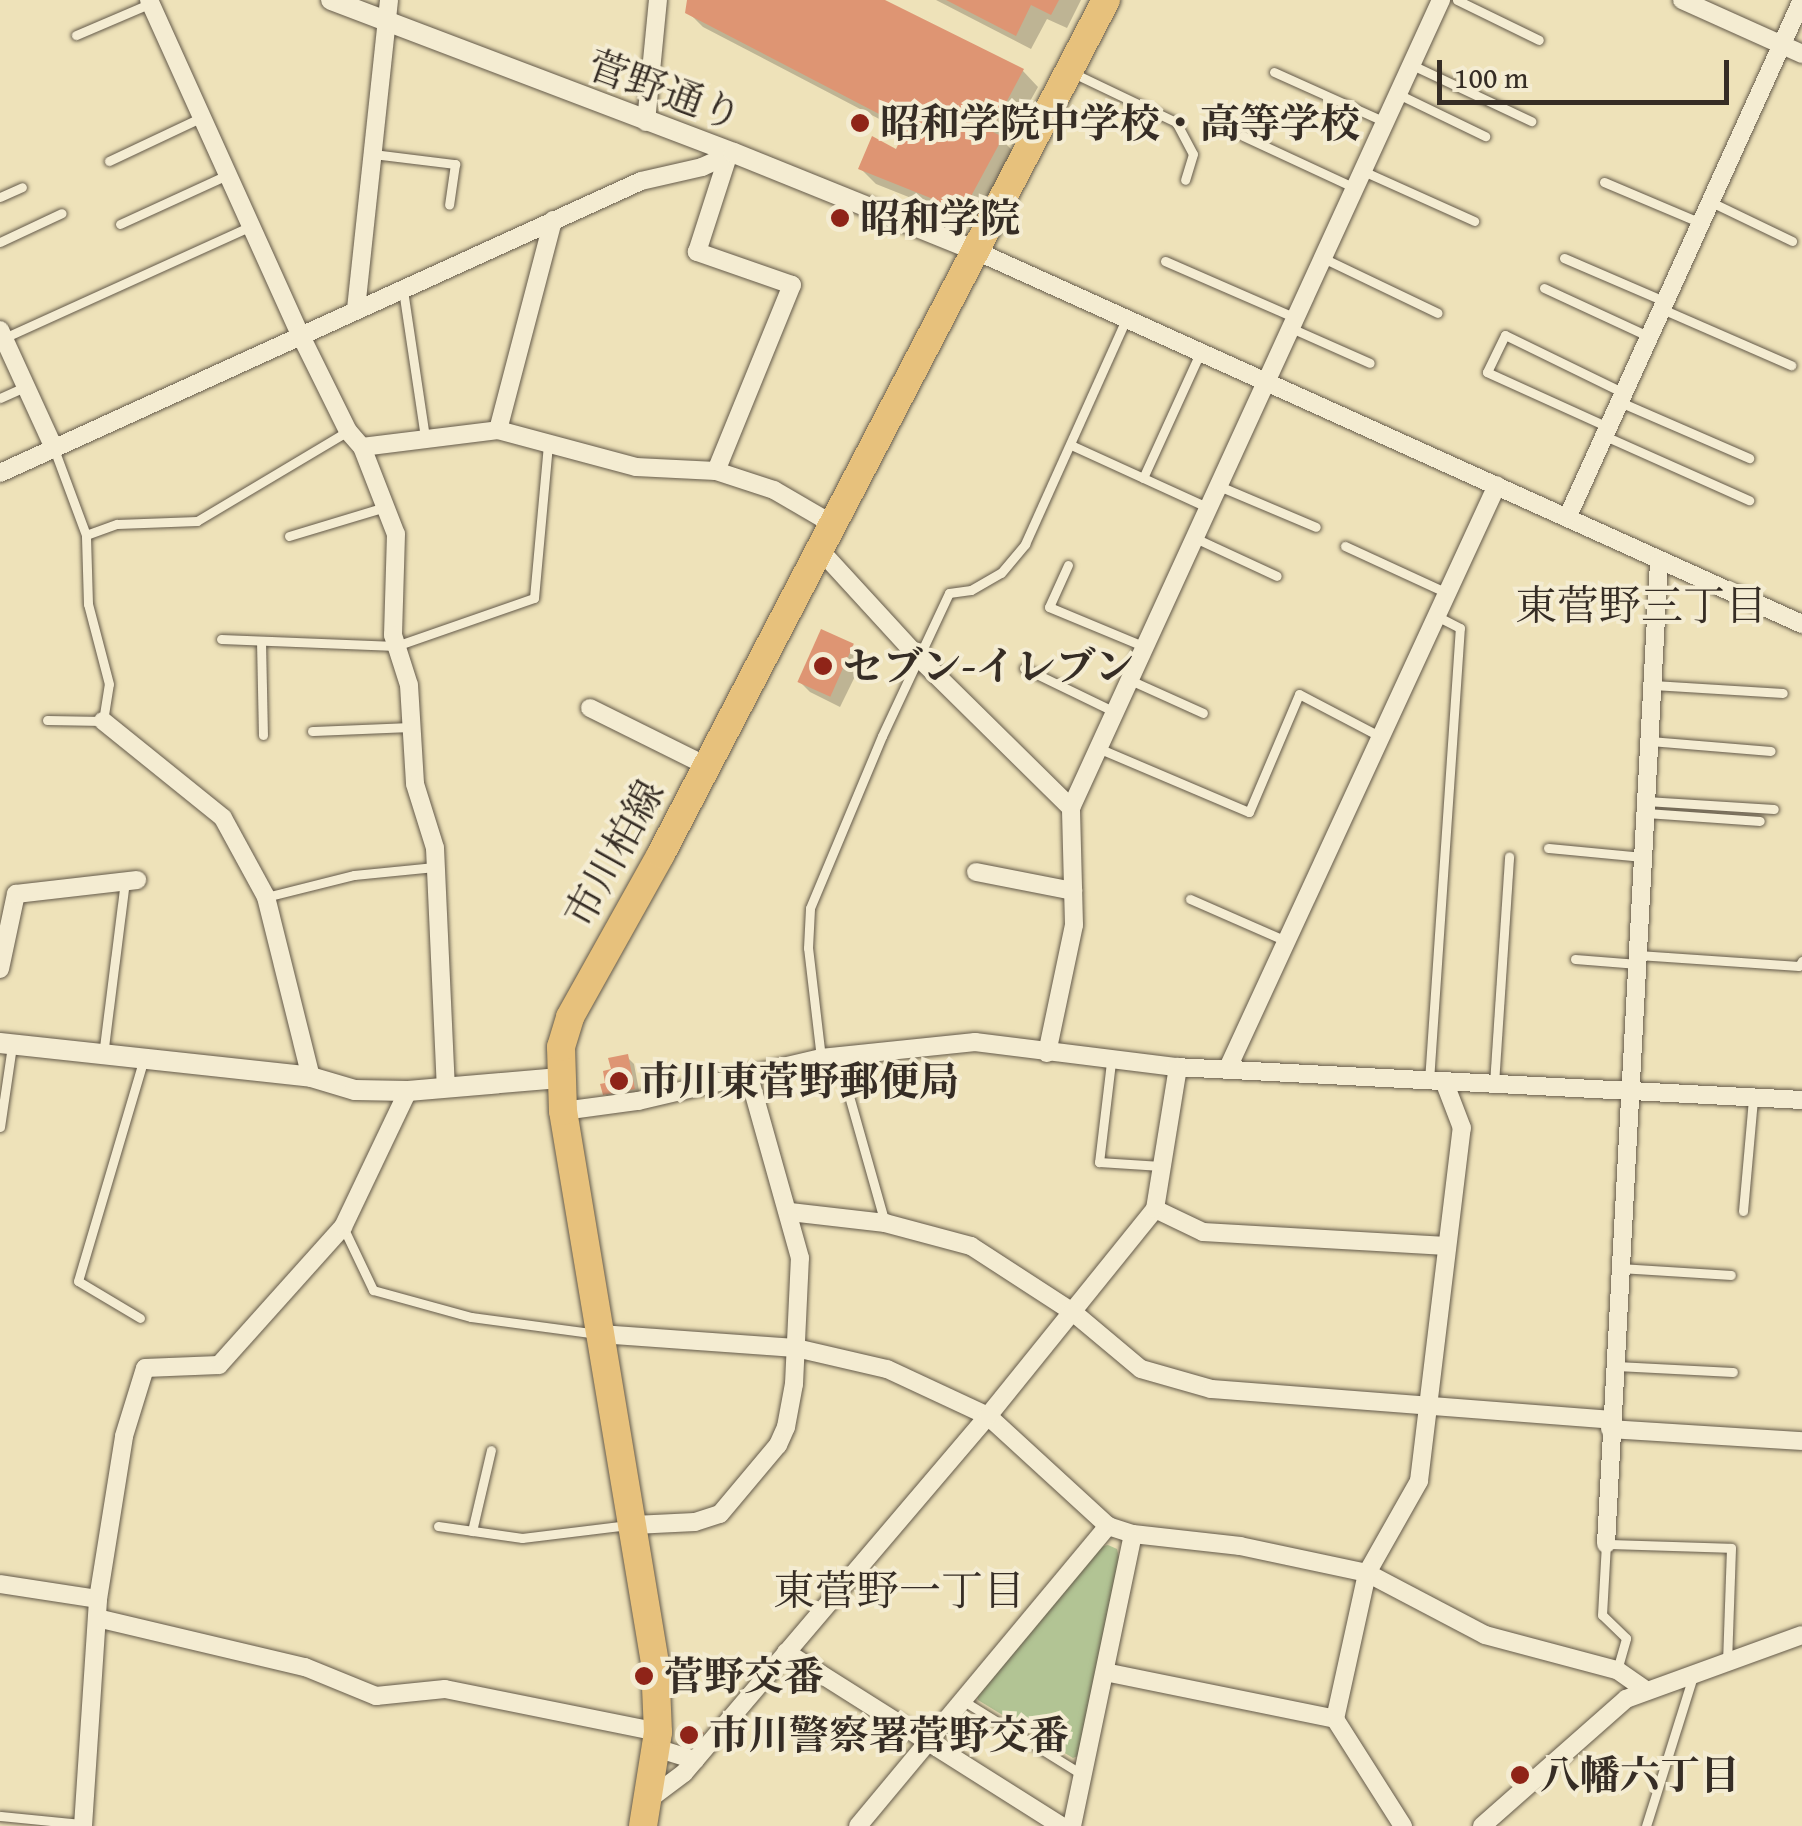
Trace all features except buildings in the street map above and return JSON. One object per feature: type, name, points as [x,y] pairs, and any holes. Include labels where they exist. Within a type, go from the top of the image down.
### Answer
[{"type":"main road","name":"市川柏線","points":[[646,1813],[657,1740],[650,1618],[563,1111],[561,1046],[570,1016],[707,766],[1106,0]]},
{"type":"street","name":"菅野通り","points":[[330,0],[388,11],[646,122],[974,250]]},
{"type":"street","points":[[646,122],[658,0]]},
{"type":"street","points":[[1048,1053],[1070,962],[1071,808],[1441,0]]},
{"type":"street","points":[[1682,0],[1802,54]]},
{"type":"street","points":[[1568,516],[1802,0]]},
{"type":"street","points":[[150,1],[300,334],[348,431],[362,447],[396,534],[391,584],[396,646],[409,686],[415,784],[436,866],[446,1086]]},
{"type":"street","points":[[356,308],[388,11]]},
{"type":"street","points":[[0,473],[641,180],[702,168],[731,154]]},
{"type":"street","points":[[716,471],[792,286],[697,252],[731,154]]},
{"type":"street","points":[[498,430],[553,220]]},
{"type":"street","points":[[974,250],[1802,624]]},
{"type":"street","points":[[1,332],[54,448]]},
{"type":"street","points":[[362,447],[498,430],[636,467],[716,471],[774,490],[834,525]]},
{"type":"street","points":[[1227,1070],[1434,614],[1497,485]]},
{"type":"street","points":[[820,550],[918,658],[1071,808]]},
{"type":"street","points":[[1606,1544],[1659,560]]},
{"type":"street","points":[[590,708],[707,766]]},
{"type":"street","points":[[104,720],[223,818],[266,896],[311,1077]]},
{"type":"street","points":[[976,872],[1073,891]]},
{"type":"street","points":[[0,969],[16,894],[131,881]]},
{"type":"street","points":[[563,1111],[638,1101],[748,1072],[829,1056],[975,1042],[1111,1062],[1178,1067],[1802,1100]]},
{"type":"street","points":[[6,1045],[311,1077],[355,1090],[408,1090],[559,1078]]},
{"type":"street","points":[[646,1813],[988,1416],[1154,1209],[1178,1067]]},
{"type":"street","points":[[634,1525],[695,1522],[720,1514],[778,1445],[794,1384],[801,1289],[790,1212],[748,1072]]},
{"type":"street","points":[[1403,1826],[1335,1719],[1366,1573],[1419,1481],[1462,1128],[1437,1081]]},
{"type":"street","points":[[83,1825],[98,1609],[124,1436],[145,1368],[219,1365],[344,1228],[408,1090]]},
{"type":"street","points":[[1154,1209],[1203,1232],[1448,1246]]},
{"type":"street","points":[[790,1212],[884,1223],[971,1246],[1074,1313],[1141,1368],[1211,1389],[1802,1440]]},
{"type":"street","points":[[600,1334],[796,1348],[888,1368],[988,1416],[1108,1526],[1133,1534],[1240,1546],[1366,1573],[1486,1636],[1617,1670],[1644,1689]]},
{"type":"street","points":[[858,1826],[1108,1526]]},
{"type":"street","points":[[1072,1826],[1133,1534]]},
{"type":"street","points":[[0,1584],[305,1667],[376,1696],[445,1688],[657,1740],[695,1760]]},
{"type":"street","points":[[1482,1826],[1609,1713],[1644,1689],[1802,1635]]},
{"type":"street","points":[[786,1652],[1060,1826]]},
{"type":"street","points":[[1104,1672],[1335,1719]]},
{"type":"lane","points":[[1457,0],[1539,40]]},
{"type":"lane","points":[[76,35],[150,1]]},
{"type":"lane","points":[[1412,65],[1531,121]]},
{"type":"lane","points":[[1068,71],[1176,122],[1193,154],[1185,180]]},
{"type":"lane","points":[[1274,72],[1385,122]]},
{"type":"lane","points":[[1398,94],[1485,136]]},
{"type":"lane","points":[[109,161],[202,117]]},
{"type":"lane","points":[[1243,136],[1474,221]]},
{"type":"lane","points":[[373,154],[454,164],[449,205]]},
{"type":"lane","points":[[120,224],[227,175]]},
{"type":"lane","points":[[1604,182],[1702,222]]},
{"type":"lane","points":[[0,197],[22,187]]},
{"type":"lane","points":[[1711,202],[1792,241]]},
{"type":"lane","points":[[0,242],[62,213]]},
{"type":"lane","points":[[1,332],[251,226]]},
{"type":"lane","points":[[1323,258],[1438,313]]},
{"type":"lane","points":[[1564,258],[1791,365]]},
{"type":"lane","points":[[1165,261],[1370,363]]},
{"type":"lane","points":[[402,288],[425,438]]},
{"type":"lane","points":[[1544,288],[1650,337]]},
{"type":"lane","points":[[884,1223],[829,1056],[808,948],[810,908],[949,593],[971,590],[1001,573],[1025,544],[1128,317]]},
{"type":"lane","points":[[1749,458],[1622,398],[1504,335],[1487,372],[1749,500]]},
{"type":"lane","points":[[1143,478],[1201,351]]},
{"type":"lane","points":[[0,398],[26,387]]},
{"type":"lane","points":[[86,535],[117,524],[197,521],[348,431]]},
{"type":"lane","points":[[221,640],[396,646],[534,598],[548,443]]},
{"type":"lane","points":[[1071,444],[1209,508]]},
{"type":"lane","points":[[48,720],[104,720],[109,684],[88,604],[86,535],[54,448]]},
{"type":"lane","points":[[1219,486],[1316,527]]},
{"type":"lane","points":[[289,536],[385,507]]},
{"type":"lane","points":[[1195,538],[1277,576]]},
{"type":"lane","points":[[1345,546],[1445,592]]},
{"type":"lane","points":[[1068,565],[1049,608],[1145,647]]},
{"type":"lane","points":[[1434,614],[1460,628],[1437,1081]]},
{"type":"lane","points":[[261,641],[263,734]]},
{"type":"lane","points":[[1024,668],[1115,712]]},
{"type":"lane","points":[[1130,680],[1203,713]]},
{"type":"lane","points":[[1652,685],[1783,692]]},
{"type":"lane","points":[[1098,748],[1248,812],[1299,694],[1378,736]]},
{"type":"lane","points":[[312,731],[412,727]]},
{"type":"lane","points":[[1650,742],[1771,751]]},
{"type":"lane","points":[[1646,807],[1774,808]]},
{"type":"lane","points":[[1646,807],[1760,821]]},
{"type":"lane","points":[[1548,848],[1644,858]]},
{"type":"lane","points":[[1494,1084],[1509,856]]},
{"type":"lane","points":[[266,896],[354,876],[436,866]]},
{"type":"lane","points":[[102,1058],[131,881]]},
{"type":"lane","points":[[1190,899],[1286,941]]},
{"type":"lane","points":[[1575,960],[1799,966],[1802,962]]},
{"type":"lane","points":[[0,1127],[6,1045]]},
{"type":"lane","points":[[140,1318],[78,1281],[142,1062]]},
{"type":"lane","points":[[1111,1062],[1099,1162],[1162,1166]]},
{"type":"lane","points":[[1743,1211],[1753,1098]]},
{"type":"lane","points":[[344,1228],[374,1290],[471,1317],[600,1334]]},
{"type":"lane","points":[[1620,1268],[1731,1275]]},
{"type":"lane","points":[[1614,1366],[1733,1372]]},
{"type":"lane","points":[[472,1532],[492,1450]]},
{"type":"lane","points":[[438,1526],[522,1538],[634,1525]]},
{"type":"lane","points":[[1617,1670],[1626,1638],[1602,1615],[1606,1544],[1731,1548],[1727,1662]]},
{"type":"lane","points":[[1646,1826],[1693,1673]]},
{"type":"lane","points":[[962,1700],[1083,1775]]},
{"type":"lane","points":[[0,1816],[83,1825]]},
{"type":"green space","points":[[1100,1547],[1117,1549],[1119,1558],[1078,1756],[1073,1758],[978,1700],[976,1692]]},
{"type":"place","name":"昭和学院中学校・高等学校","points":[[860,123]]},
{"type":"place","name":"昭和学院","points":[[840,218]]},
{"type":"place","name":"セブン-イレブン","points":[[823,666]]},
{"type":"place","name":"市川東菅野郵便局","points":[[619,1081]]},
{"type":"place","name":"菅野交番","points":[[644,1676]]},
{"type":"place","name":"市川警察署菅野交番","points":[[689,1735]]},
{"type":"place","name":"八幡六丁目","points":[[1520,1775]]},
{"type":"district","name":"東菅野三丁目","points":[[1641,605]]},
{"type":"district","name":"東菅野一丁目","points":[[899,1590]]}]
